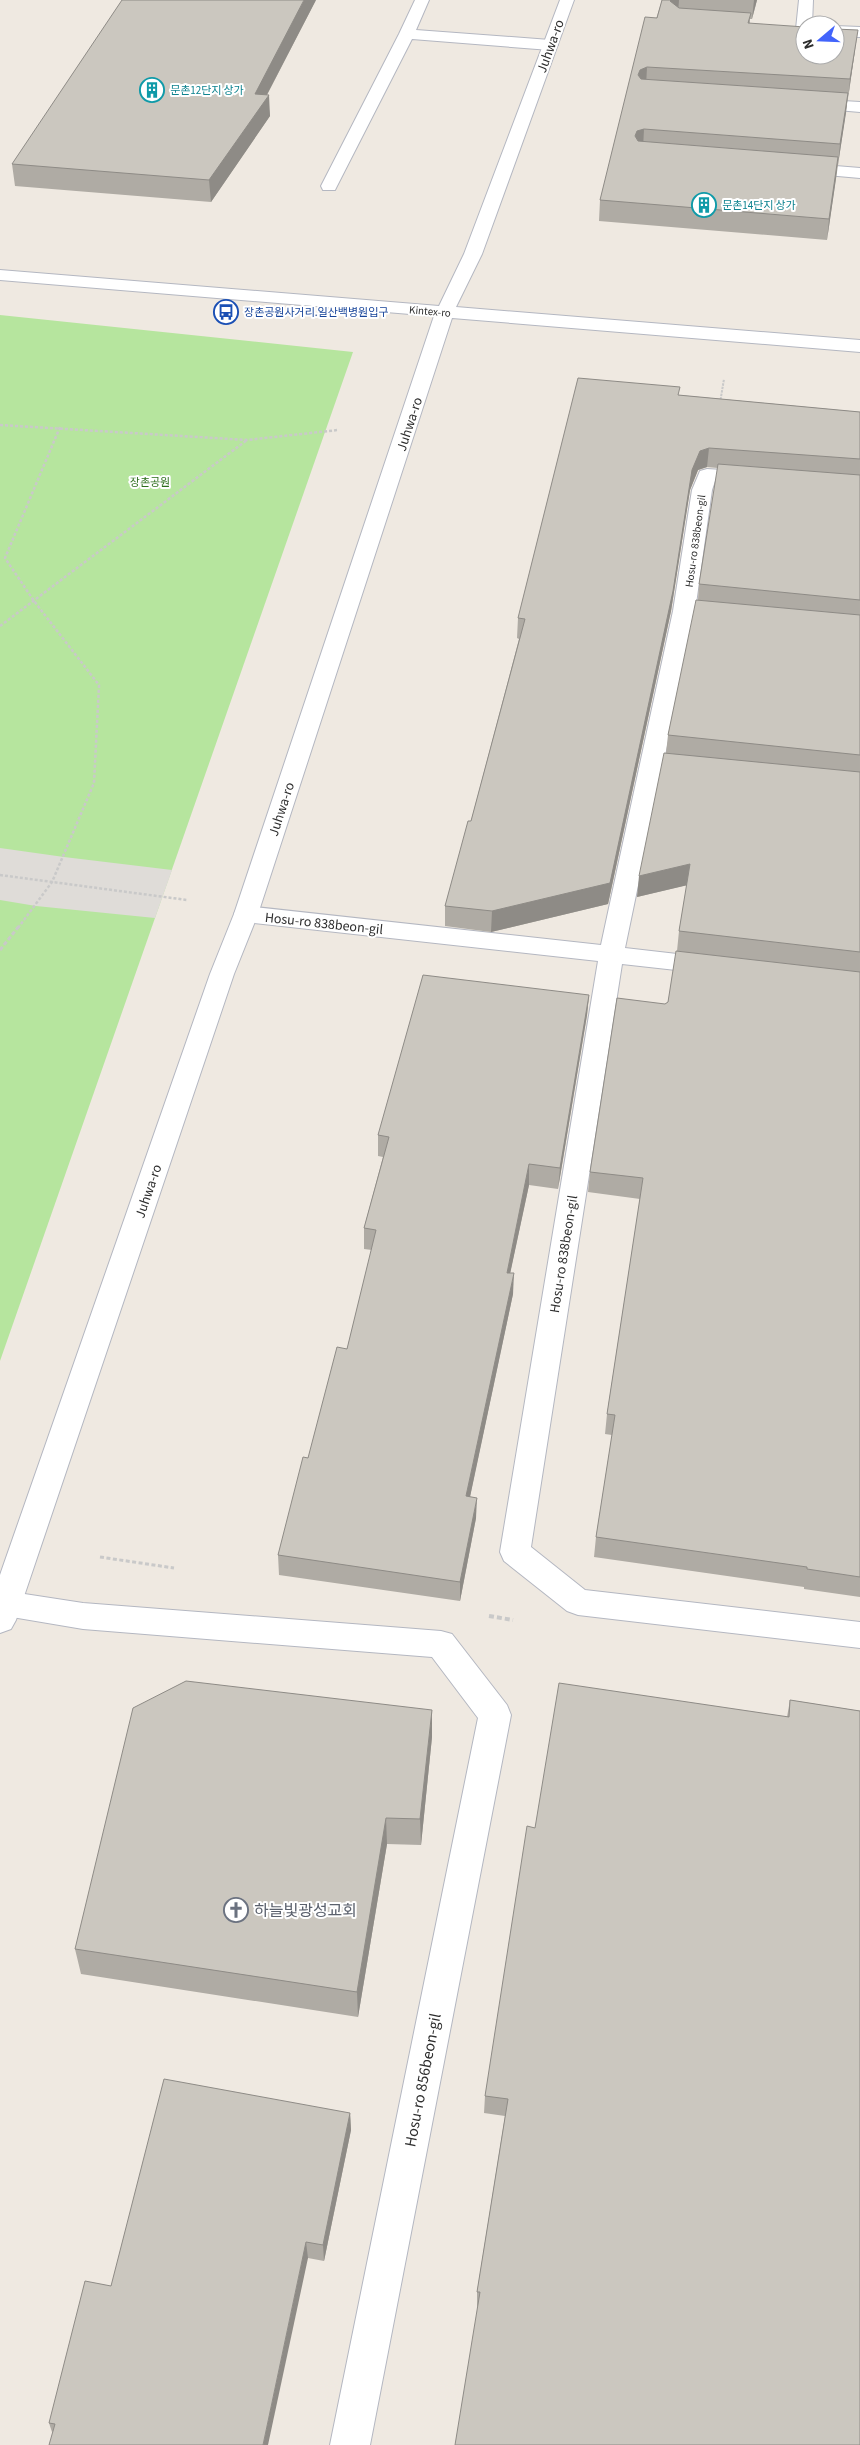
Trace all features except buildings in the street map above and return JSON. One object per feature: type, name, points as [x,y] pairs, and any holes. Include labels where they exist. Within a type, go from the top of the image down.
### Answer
[{"type":"street","points":[[329,186],[407,34],[422,0]]},
{"type":"street","name":"Juhwa-ro","points":[[2,1612],[28,1542],[222,974],[246,914],[445,312],[473,254],[567,0]]},
{"type":"street","points":[[805,15],[806,0]]},
{"type":"street","points":[[784,28],[795,29]]},
{"type":"street","points":[[845,31],[860,32]]},
{"type":"street","points":[[407,34],[550,45]]},
{"type":"street","points":[[792,103],[860,107]]},
{"type":"street","points":[[781,166],[860,173]]},
{"type":"street","name":"Kintex-ro","points":[[0,275],[860,346]]},
{"type":"street","points":[[707,474],[775,480]]},
{"type":"street","name":"Hosu-ro 838beon-gil","points":[[707,474],[702,490],[694,612],[662,764],[612,955],[515,1552],[578,1602],[860,1635]]},
{"type":"street","name":"Hosu-ro 838beon-gil","points":[[246,914],[736,969]]},
{"type":"street","name":"Hosu-ro 856beon-gil","points":[[2,1612],[83,1616],[441,1644],[495,1715],[350,2445]]},
{"type":"path","points":[[707,474],[726,370]]},
{"type":"path","points":[[0,425],[60,427],[247,440],[338,430]]},
{"type":"path","points":[[0,950],[36,906],[52,882],[94,783],[99,684],[34,601],[5,558],[60,427]]},
{"type":"path","points":[[0,626],[247,440]]},
{"type":"path","points":[[0,875],[188,900]]},
{"type":"green space","name":"장촌공원","points":[[0,315],[353,352],[0,1361]]},
{"type":"shaded area","points":[[0,848],[172,870],[155,918],[36,906],[0,900]]},
{"type":"place","name":"문촌12단지 상가","points":[[152,90]]},
{"type":"place","name":"문촌14단지 상가","points":[[704,205]]},
{"type":"place","name":"장촌공원사거리.일산백병원입구","points":[[226,312]]},
{"type":"place","name":"하늘빛광성교회","points":[[236,1910]]}]
